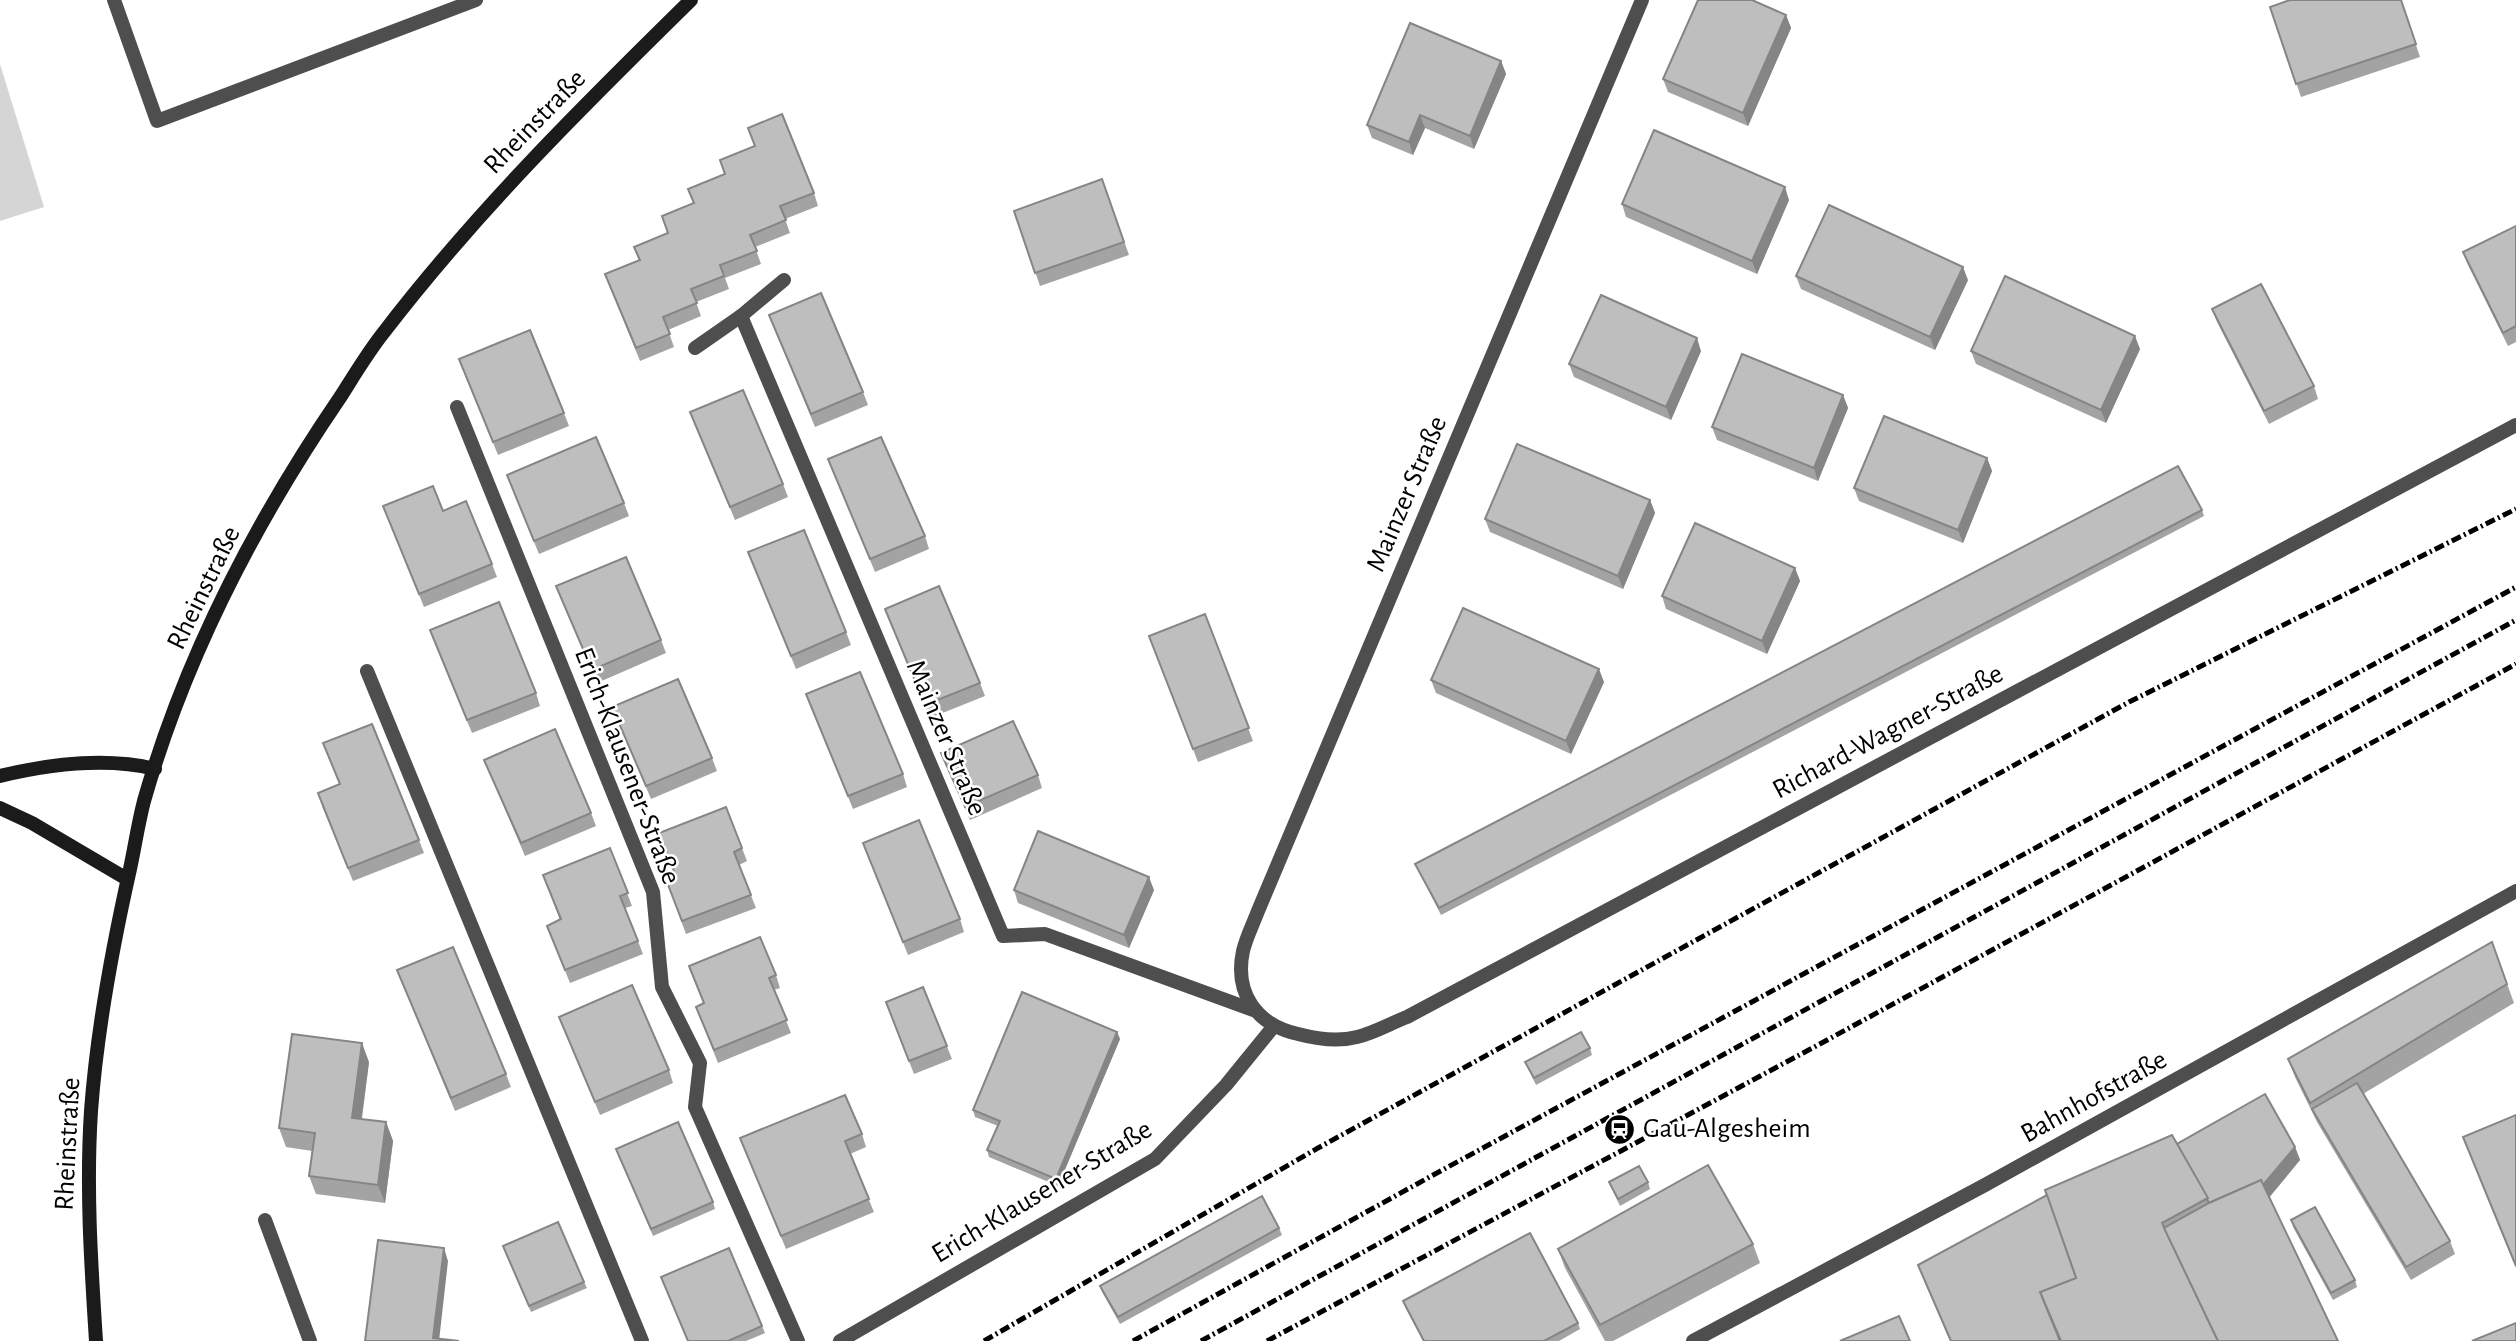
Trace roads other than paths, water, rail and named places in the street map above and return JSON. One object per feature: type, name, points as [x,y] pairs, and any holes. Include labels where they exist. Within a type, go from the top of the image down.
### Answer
[{"type":"main road","name":"Rheinstraße","points":[[96,1341],[88,1208],[91,1111],[111,955],[142,813],[168,728],[202,645],[253,539],[308,444],[382,334],[483,211],[579,110],[691,0]]},
{"type":"main road","points":[[0,776],[45,765],[132,763],[155,769]]},
{"type":"main road","points":[[0,807],[33,823],[127,878]]},
{"type":"street","points":[[114,0],[158,121],[476,0]]},
{"type":"street","name":"Mainzer Straße","points":[[1253,1010],[1245,992],[1241,970],[1243,951],[1258,911],[1642,0]]},
{"type":"street","points":[[695,348],[741,316],[784,280]]},
{"type":"street","name":"Mainzer Straße","points":[[741,316],[1003,936],[1045,934],[1253,1010],[1273,1026]]},
{"type":"street","name":"Erich-Klausener-Straße","points":[[457,407],[653,892],[662,987],[700,1063],[695,1107],[798,1341]]},
{"type":"street","name":"Richard-Wagner-Straße","points":[[1273,1026],[1304,1036],[1339,1039],[1357,1037],[1406,1017],[2516,425]]},
{"type":"street","points":[[367,671],[642,1341]]},
{"type":"street","name":"Bahnhofstraße","points":[[1693,1341],[1985,1185],[2516,891]]},
{"type":"street","name":"Erich-Klausener-Straße","points":[[840,1341],[1155,1159],[1226,1086],[1273,1026]]},
{"type":"street","points":[[265,1220],[310,1341]]},
{"type":"railway","points":[[984,1341],[1318,1148],[2129,702],[2516,509]]},
{"type":"railway","points":[[1133,1341],[2516,587]]},
{"type":"railway","points":[[1201,1341],[2516,620]]},
{"type":"railway","points":[[1267,1341],[1818,1045],[2516,664]]},
{"type":"place","name":"Gau-Algesheim","points":[[1620,1129]]}]
